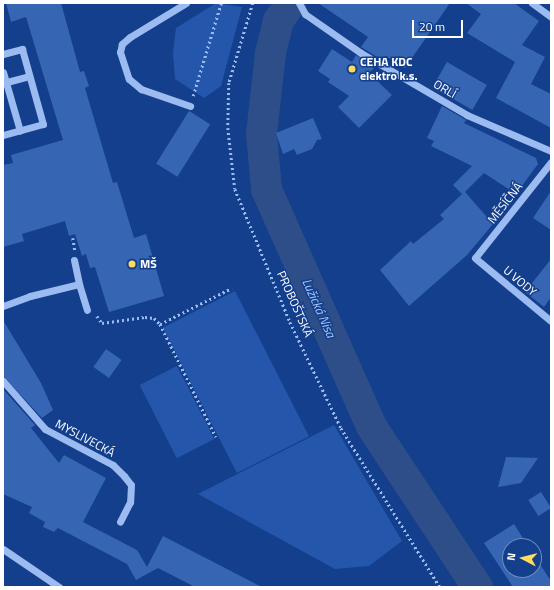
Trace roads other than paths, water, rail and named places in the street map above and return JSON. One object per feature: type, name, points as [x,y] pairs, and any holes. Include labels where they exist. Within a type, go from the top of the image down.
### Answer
[{"type":"street","points":[[186,3],[130,37],[122,44],[120,52],[129,79],[141,89],[190,106]]},
{"type":"street","name":"ORLÍ","points":[[299,3],[305,14],[361,54],[467,115],[551,151]]},
{"type":"street","points":[[532,3],[551,17]]},
{"type":"street","points":[[3,54],[22,49],[43,124],[3,135]]},
{"type":"street","points":[[3,72],[4,83],[20,131]]},
{"type":"street","points":[[4,83],[30,76]]},
{"type":"street","name":"MĚSÍČNÁ","points":[[475,258],[551,162]]},
{"type":"street","name":"U VODY","points":[[475,258],[551,321]]},
{"type":"street","points":[[74,260],[87,310]]},
{"type":"street","points":[[3,306],[36,294],[80,284]]},
{"type":"street","name":"MYSLIVECKÁ","points":[[3,381],[45,429],[113,465],[124,476],[131,486],[130,502],[120,522]]},
{"type":"street","points":[[3,550],[59,587]]},
{"type":"waterway","name":"Lužická Nisa","points":[[290,3],[278,20],[270,53],[261,133],[266,189],[371,426],[477,587]]},
{"type":"place","name":"CEHA KDC elektro k.s.","points":[[352,69]]},
{"type":"place","name":"MŠ","points":[[132,264]]}]
